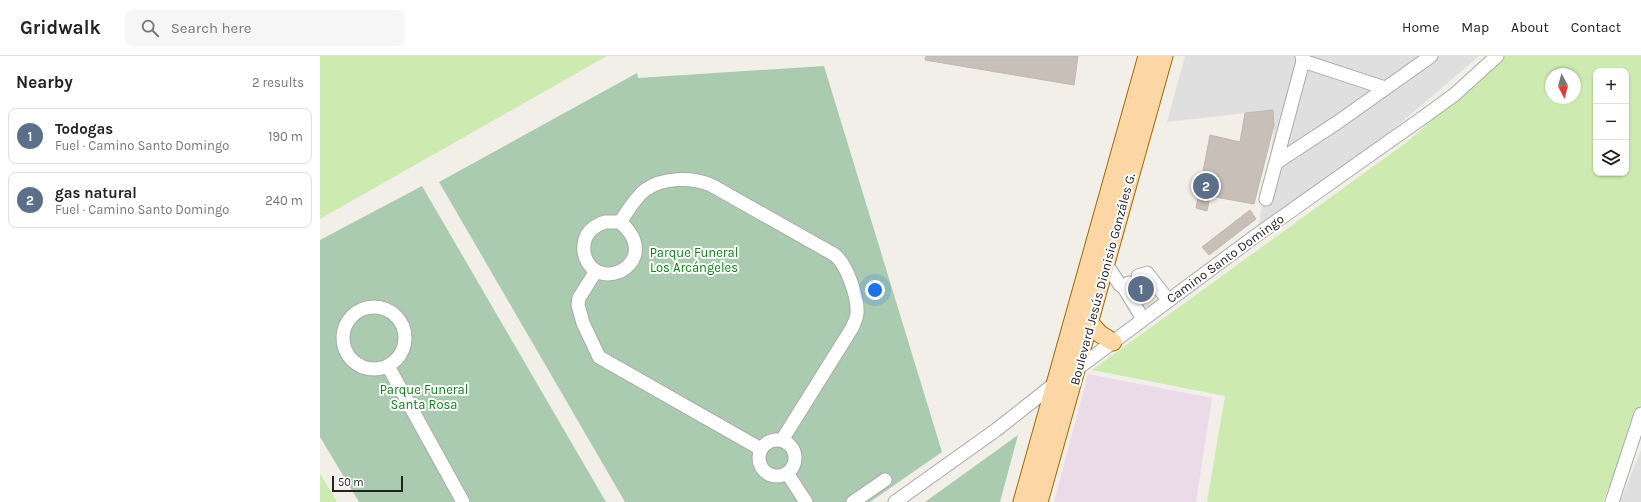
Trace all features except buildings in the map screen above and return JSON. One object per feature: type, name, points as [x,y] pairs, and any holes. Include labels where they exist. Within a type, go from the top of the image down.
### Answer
[{"type":"main road","name":"Boulevard Jesús Dionisio Gonzáles G.","points":[[1022,502],[1147,56]]},
{"type":"main road","name":"Boulevard Jesús Dionisio Gonzáles G.","points":[[1039,502],[1164,56]]},
{"type":"main road","points":[[1090,322],[1100,334],[1113,342]]},
{"type":"street","points":[[1277,162],[1338,122],[1431,56]]},
{"type":"street","name":"Camino Santo Domingo","points":[[895,502],[996,430],[1054,384],[1312,195],[1454,95],[1497,56]]},
{"type":"street","points":[[1266,199],[1277,162],[1302,58],[1385,88]]},
{"type":"street","points":[[620,222],[645,190],[662,182],[693,179],[711,185],[830,252],[843,264],[855,301],[857,313],[855,320],[852,328],[782,440]]},
{"type":"street","points":[[605,222],[620,222],[634,237],[636,245],[633,261],[628,267],[616,273],[596,271],[589,265],[585,257],[583,248],[585,239],[589,231],[596,225],[605,222]]},
{"type":"street","points":[[1106,264],[1119,284],[1130,281],[1147,273],[1168,300]]},
{"type":"street","points":[[596,271],[579,298],[578,305],[583,323],[599,357],[762,449]]},
{"type":"street","points":[[1130,281],[1143,319]]},
{"type":"street","points":[[370,308],[381,308],[395,316],[404,329],[405,340],[403,350],[397,360],[388,366],[378,369],[367,369],[357,365],[349,357],[344,348],[343,337],[345,326],[351,317],[360,311],[370,308]]},
{"type":"street","points":[[388,366],[463,502]]},
{"type":"street","points":[[1612,502],[1641,414]]},
{"type":"street","points":[[782,440],[788,443],[795,452],[794,464],[787,473],[775,476],[765,471],[759,460],[762,449],[770,441],[782,440]]},
{"type":"street","points":[[787,473],[806,502]]},
{"type":"street","points":[[853,502],[885,480]]},
{"type":"shaded area","points":[[1185,56],[1479,56],[1382,139],[1259,224],[1274,132],[1273,110],[1167,122]]},
{"type":"shaded area","points":[[1088,374],[1212,398],[1196,502],[1054,502]]},
{"type":"shaded area","points":[[1641,450],[1641,502],[1620,502]]},
{"type":"green space","points":[[320,56],[607,56],[320,219]]},
{"type":"green space","points":[[1504,56],[1641,56],[1641,405],[1603,502],[1207,502],[1225,396],[1092,370],[1407,142]]},
{"type":"green space","name":"Parque Funeral Los Arcángeles","points":[[824,66],[942,452],[870,502],[625,502],[439,182],[637,73],[638,78]]},
{"type":"green space","name":"Parque Funeral Santa Rosa","points":[[422,186],[606,502],[359,502],[320,437],[320,240]]},
{"type":"green space","points":[[1018,435],[1000,502],[925,502]]},
{"type":"green space","points":[[320,473],[337,502],[320,502]]},
{"type":"place","name":"gas natural","points":[[1206,186]]},
{"type":"place","name":"Todogas","points":[[1141,289]]}]
